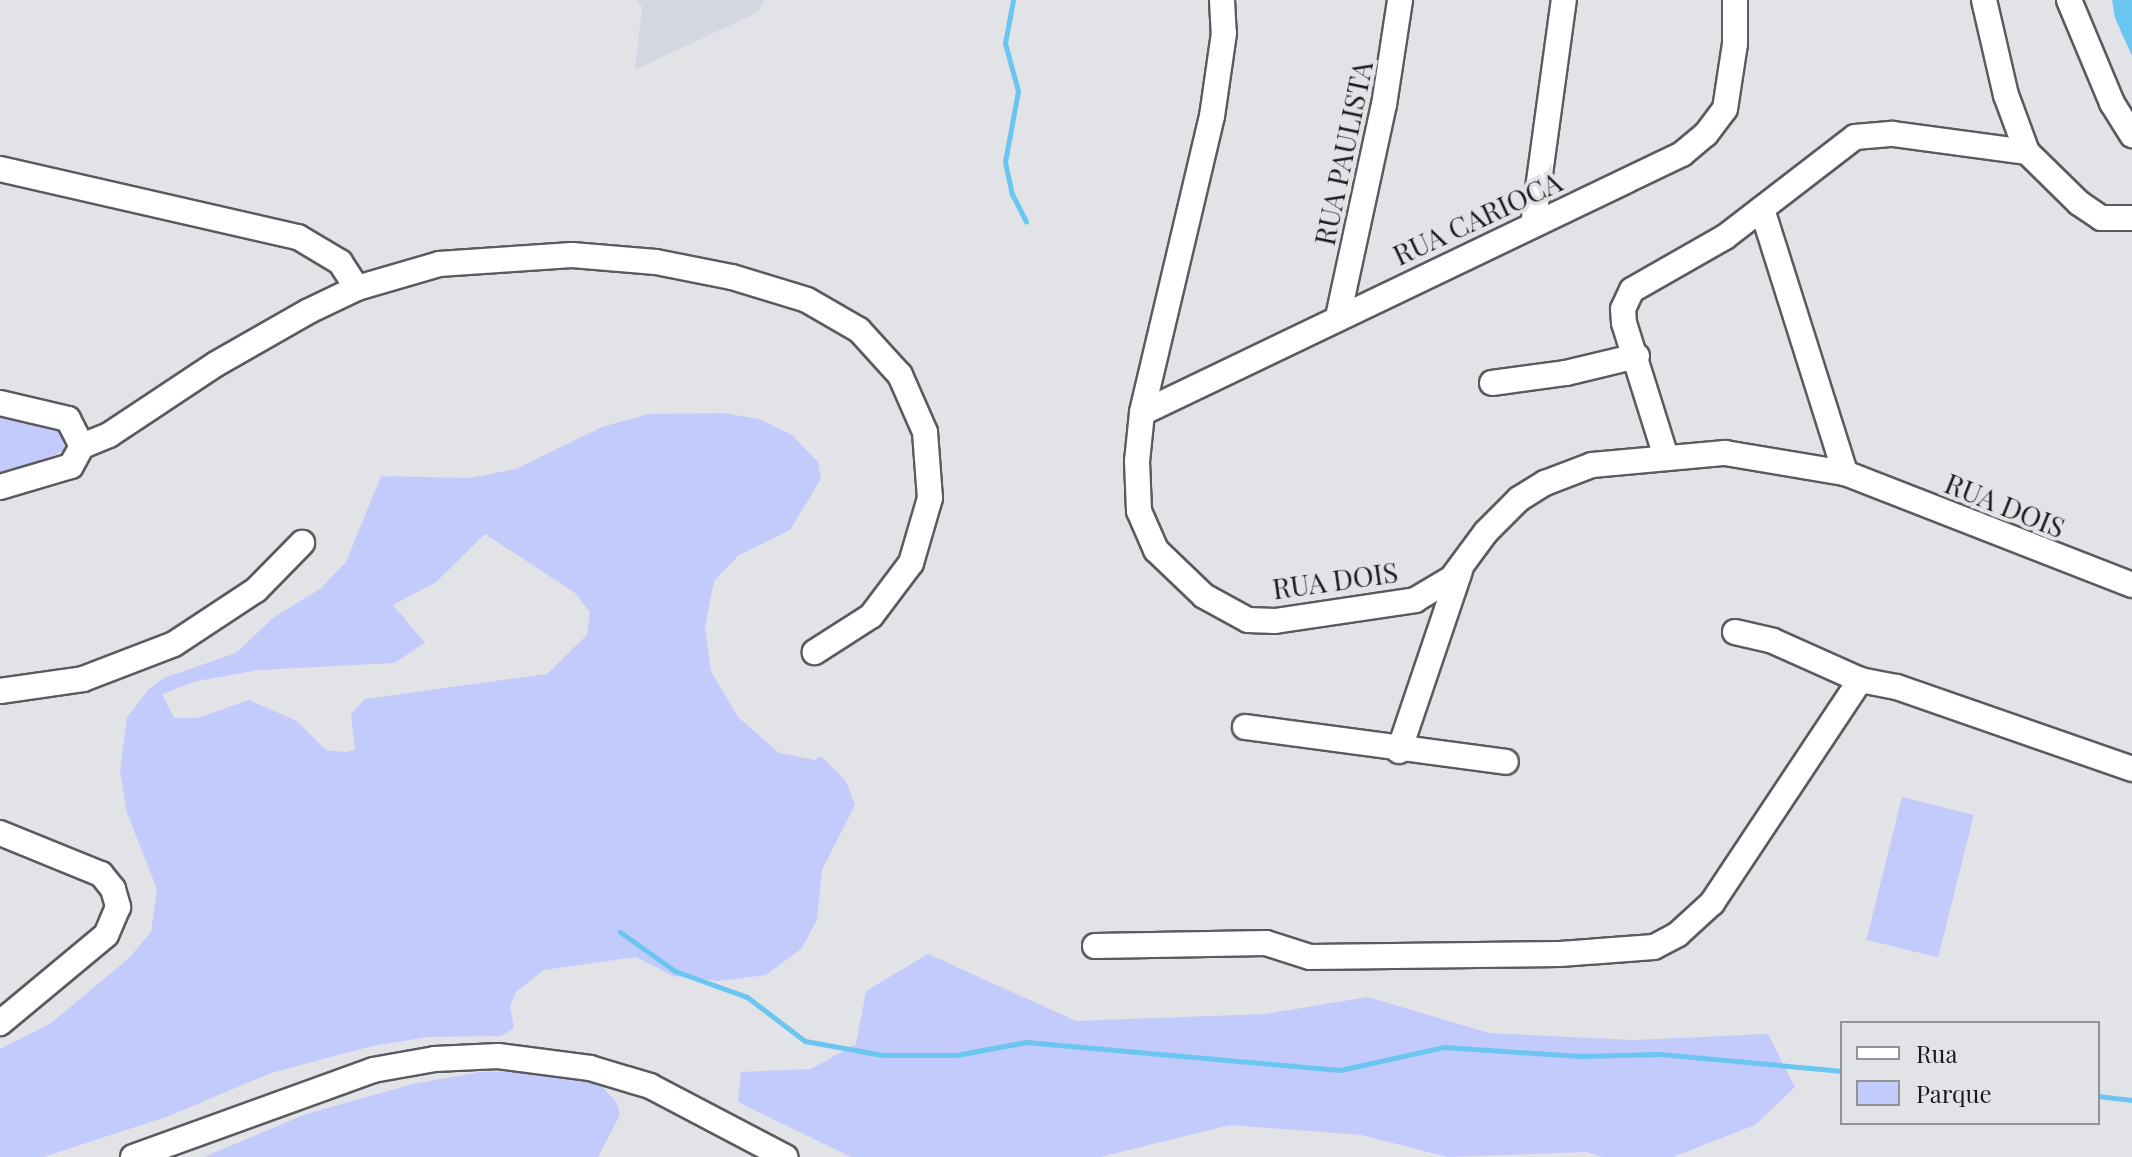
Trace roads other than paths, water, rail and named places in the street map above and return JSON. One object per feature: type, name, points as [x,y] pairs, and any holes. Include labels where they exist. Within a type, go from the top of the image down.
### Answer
[{"type":"street","name":"RUA DOIS","points":[[1222,0],[1224,33],[1212,116],[1142,413],[1138,486],[1147,531],[1156,550],[1186,584],[1248,620],[1275,621],[1415,600],[1452,578],[1519,499],[1545,483],[1592,465],[1725,453],[1845,473],[2132,585]]},
{"type":"street","name":"RUA PAULISTA","points":[[1338,317],[1384,105],[1400,0]]},
{"type":"street","points":[[1533,225],[1564,0]]},
{"type":"street","name":"RUA CARIOCA","points":[[1142,413],[1682,154],[1706,134],[1725,109],[1732,78],[1735,0]]},
{"type":"street","points":[[1984,0],[2006,95],[2027,152],[2079,203],[2123,220]]},
{"type":"street","points":[[2069,0],[2112,103],[2132,135]]},
{"type":"street","points":[[1666,457],[1637,356],[1624,323],[1623,309],[1632,290],[1693,258],[1855,137],[1893,134],[2027,152]]},
{"type":"street","points":[[0,169],[298,237],[328,251],[357,288]]},
{"type":"street","points":[[1762,209],[1845,473]]},
{"type":"street","points":[[0,487],[71,466],[82,446],[125,425],[262,336],[357,288],[439,264],[483,258],[617,257],[694,269],[770,288],[825,309],[859,330],[894,366],[918,410],[930,454],[930,498],[920,542],[887,600],[854,630],[815,652]]},
{"type":"street","points":[[1492,383],[1566,373],[1637,356]]},
{"type":"street","points":[[0,403],[68,419],[82,446]]},
{"type":"street","points":[[0,691],[83,679],[174,644],[256,590],[302,543]]},
{"type":"street","points":[[1399,751],[1462,565]]},
{"type":"street","points":[[1735,632],[1773,641],[1860,680],[1897,687],[2132,769]]},
{"type":"street","points":[[1095,946],[1139,950],[1266,943],[1310,957],[1560,954],[1654,947],[1678,934],[1712,903],[1860,680]]},
{"type":"street","points":[[1245,727],[1399,751],[1506,762]]},
{"type":"street","points":[[0,833],[101,874],[113,889],[118,907],[106,935],[0,1023]]},
{"type":"street","points":[[133,1157],[373,1070],[435,1059],[498,1056],[560,1062],[635,1081],[678,1098],[785,1157]]},
{"type":"waterway","points":[[1013,0],[1005,43],[1018,91],[1005,162],[1012,194],[1026,222]]},
{"type":"waterway","points":[[620,932],[675,971],[747,997],[805,1041],[883,1055],[956,1055],[1026,1042],[1340,1070],[1444,1047],[1581,1056],[1660,1054],[1840,1071]]},
{"type":"waterway","points":[[2100,1096],[2132,1100]]}]
